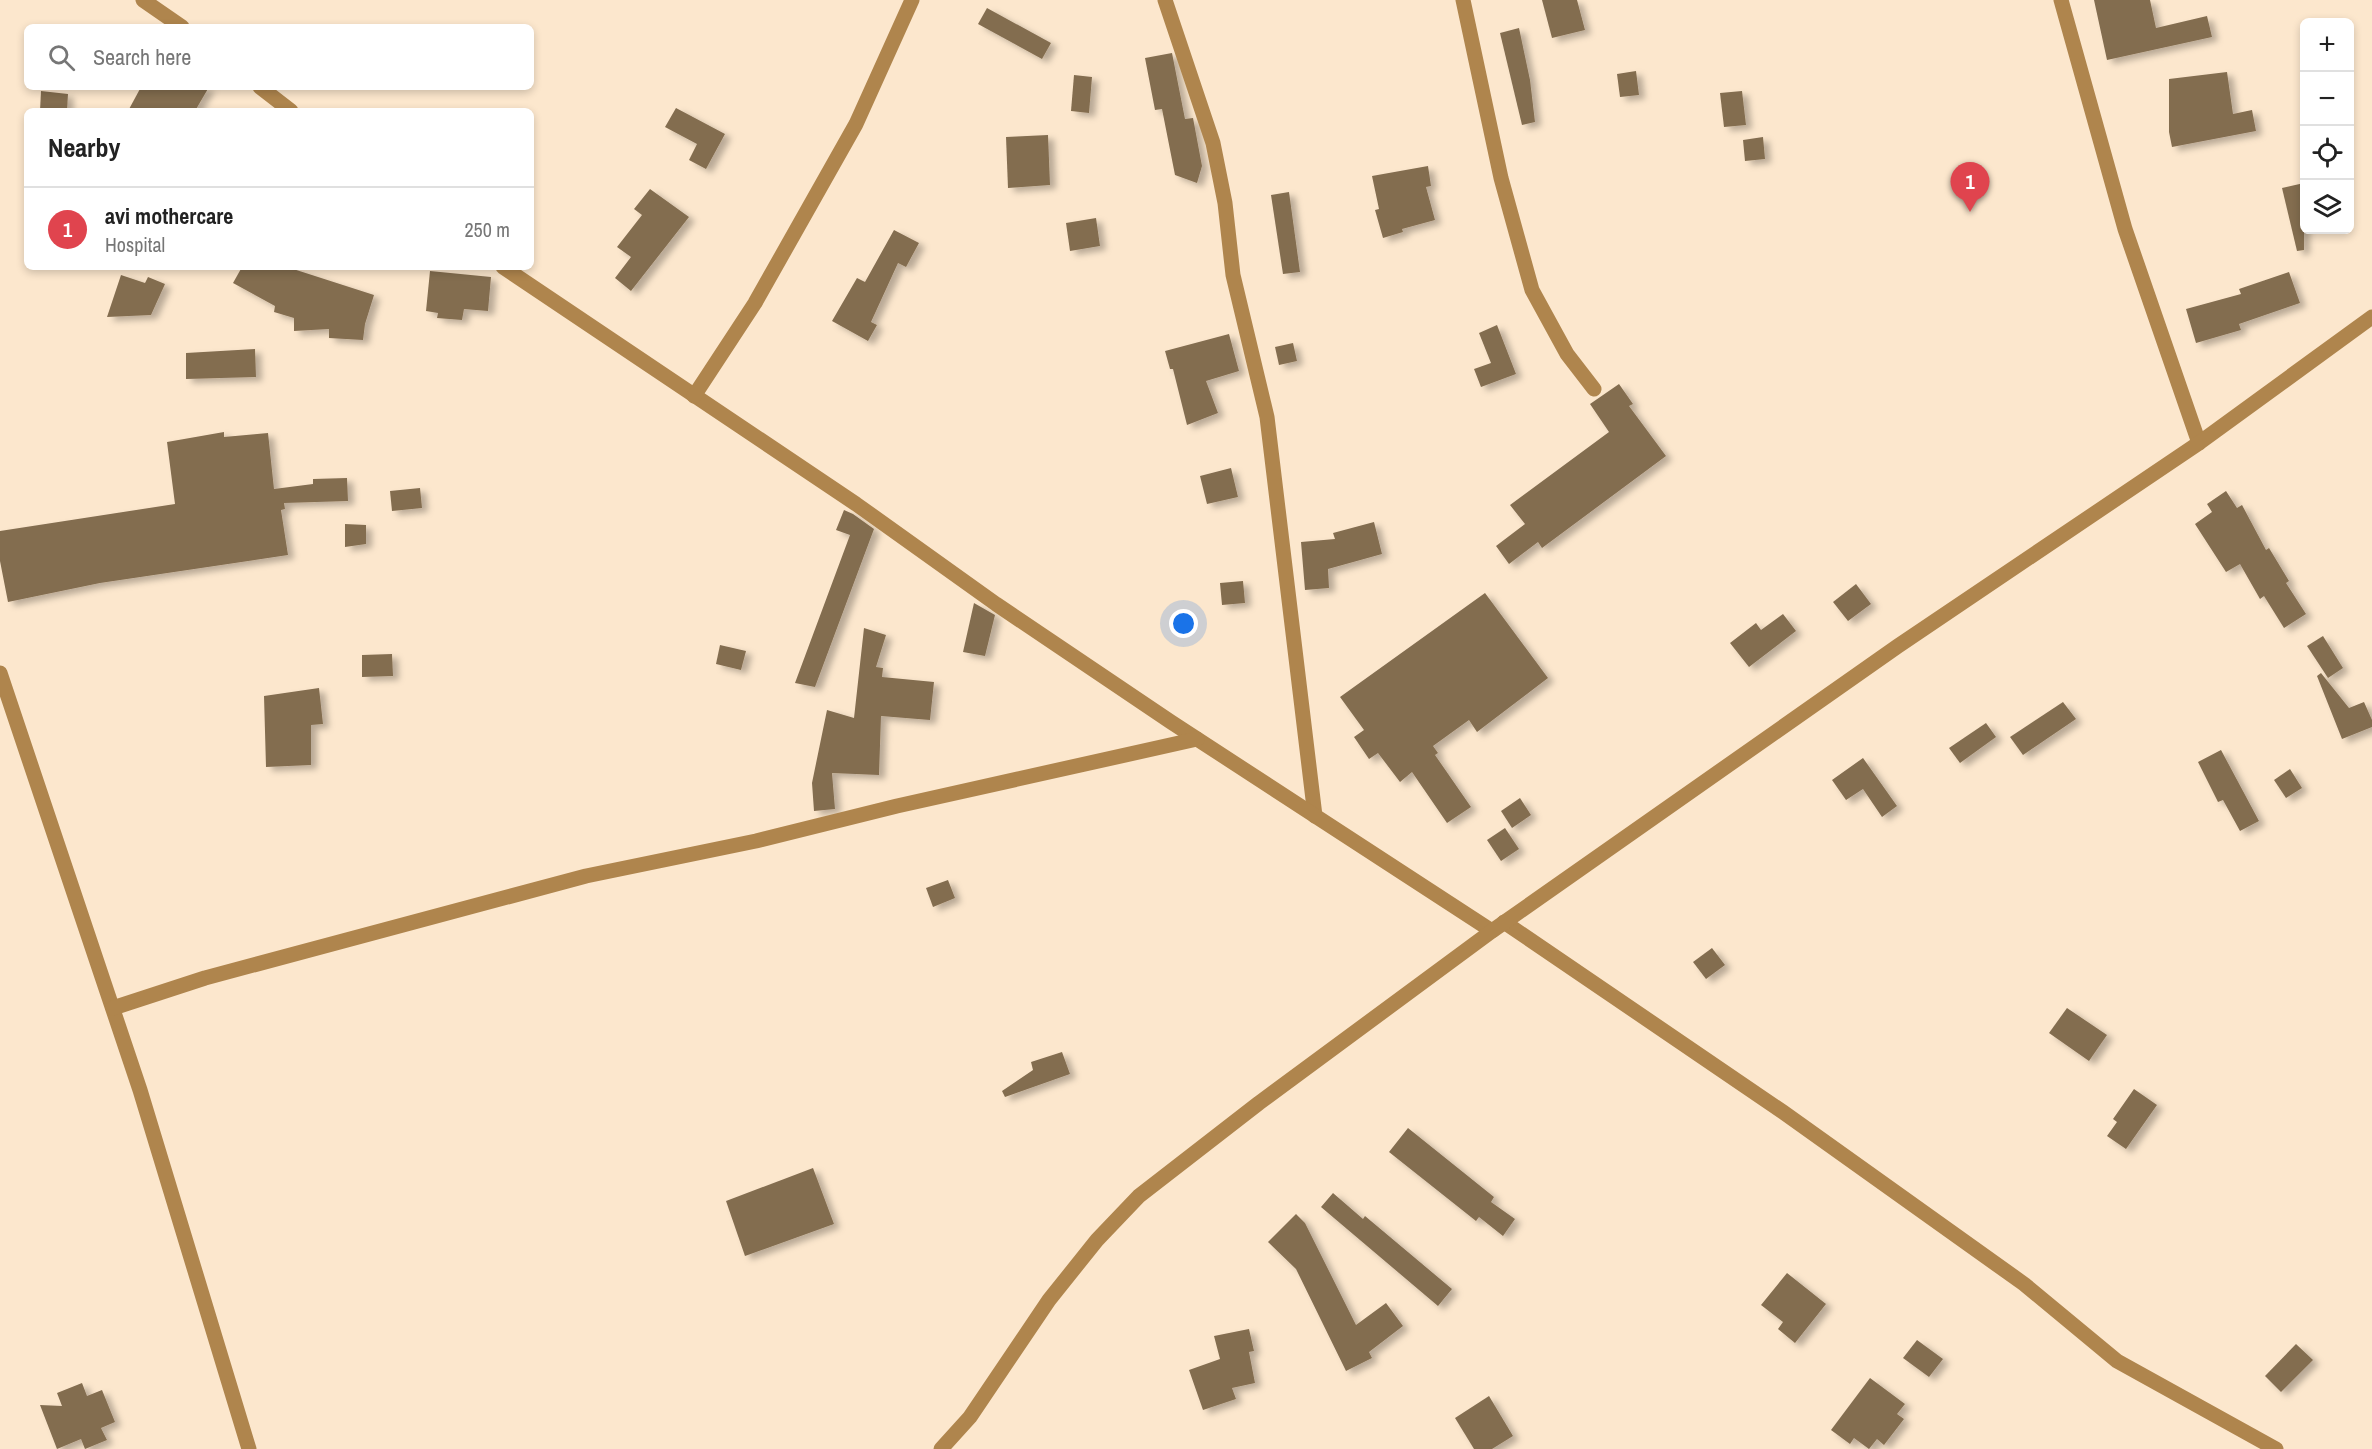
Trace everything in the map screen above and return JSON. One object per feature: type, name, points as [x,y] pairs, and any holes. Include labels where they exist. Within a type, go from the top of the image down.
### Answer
[{"type":"street","points":[[143,0],[178,24]]},
{"type":"street","points":[[694,396],[755,303],[856,124],[912,0]]},
{"type":"street","points":[[1165,0],[1213,143],[1225,203],[1233,276],[1267,417],[1315,816]]},
{"type":"street","points":[[1463,0],[1501,178],[1532,290],[1567,354],[1594,389]]},
{"type":"street","points":[[2061,0],[2125,229],[2199,443]]},
{"type":"street","points":[[264,90],[287,108]]},
{"type":"street","points":[[507,270],[856,504],[996,604],[1197,739],[1315,816],[1498,926],[1783,1112],[2024,1284],[2117,1361],[2276,1449]]},
{"type":"street","points":[[942,1449],[970,1416],[1049,1300],[1097,1240],[1139,1196],[1259,1103],[1498,926],[1888,653],[2199,443],[2372,317]]},
{"type":"street","points":[[0,673],[140,1090],[249,1449]]},
{"type":"street","points":[[113,1008],[205,978],[586,876],[756,841],[897,806],[1197,739]]},
{"type":"building","points":[[1542,0],[1577,0],[1585,30],[1552,38]]},
{"type":"building","points":[[2094,0],[2150,0],[2156,28],[2207,16],[2212,37],[2107,60]]},
{"type":"building","points":[[987,8],[1051,43],[1042,59],[978,24]]},
{"type":"building","points":[[1519,28],[1530,80],[1535,122],[1522,125],[1500,33]]},
{"type":"building","points":[[1172,53],[1185,119],[1193,118],[1202,166],[1197,183],[1175,175],[1162,109],[1155,110],[1145,58]]},
{"type":"building","points":[[1636,71],[1639,95],[1620,97],[1617,74]]},
{"type":"building","points":[[2227,72],[2233,114],[2252,110],[2256,131],[2172,147],[2169,132],[2169,79]]},
{"type":"building","points":[[1074,75],[1092,77],[1089,113],[1071,111]]},
{"type":"building","points":[[139,90],[207,90],[197,108],[130,108]]},
{"type":"building","points":[[41,91],[68,94],[67,108],[40,108]]},
{"type":"building","points":[[1742,91],[1746,125],[1724,127],[1720,93]]},
{"type":"building","points":[[676,108],[725,134],[706,169],[689,160],[697,144],[665,127]]},
{"type":"building","points":[[1048,135],[1050,185],[1008,188],[1006,137]]},
{"type":"building","points":[[1763,137],[1765,159],[1745,161],[1743,140]]},
{"type":"building","points":[[1428,166],[1431,186],[1426,187],[1435,220],[1402,229],[1403,232],[1383,238],[1375,210],[1379,209],[1372,176]]},
{"type":"building","points":[[2300,184],[2300,234],[2304,234],[2304,250],[2297,251],[2282,188]]},
{"type":"building","points":[[650,189],[689,217],[631,291],[615,278],[631,257],[617,247],[642,215],[634,209]]},
{"type":"building","points":[[1289,192],[1300,272],[1283,274],[1271,195]]},
{"type":"building","points":[[1096,218],[1100,246],[1070,251],[1066,223]]},
{"type":"building","points":[[894,230],[919,243],[906,267],[898,263],[871,322],[877,325],[868,341],[832,321],[857,278],[865,282]]},
{"type":"building","points":[[240,270],[296,270],[374,295],[365,324],[363,340],[329,338],[329,329],[294,331],[294,318],[274,312],[275,306],[233,283]]},
{"type":"building","points":[[430,271],[491,277],[488,311],[464,309],[462,320],[437,318],[438,313],[426,311]]},
{"type":"building","points":[[2289,272],[2300,303],[2239,324],[2241,330],[2196,343],[2186,309],[2241,294],[2239,289]]},
{"type":"building","points":[[121,275],[145,283],[148,277],[165,284],[151,315],[107,317]]},
{"type":"building","points":[[1497,325],[1516,374],[1481,387],[1474,369],[1491,363],[1479,333]]},
{"type":"building","points":[[1229,334],[1239,371],[1206,381],[1218,413],[1187,425],[1173,369],[1170,369],[1165,351]]},
{"type":"building","points":[[1293,343],[1297,361],[1279,365],[1275,347]]},
{"type":"building","points":[[255,349],[256,377],[186,379],[186,353]]},
{"type":"building","points":[[1619,384],[1633,404],[1629,406],[1666,456],[1542,548],[1538,542],[1509,564],[1496,546],[1525,524],[1510,505],[1609,432],[1590,404]]},
{"type":"building","points":[[224,432],[224,437],[268,433],[274,489],[313,484],[313,479],[347,478],[348,501],[284,503],[285,509],[281,510],[288,555],[100,583],[8,602],[0,561],[0,531],[175,504],[167,442]]},
{"type":"building","points":[[1231,468],[1238,497],[1207,504],[1200,476]]},
{"type":"building","points":[[420,488],[422,508],[392,511],[390,491]]},
{"type":"building","points":[[2226,491],[2237,508],[2242,505],[2266,550],[2269,548],[2289,581],[2286,583],[2306,614],[2284,628],[2264,596],[2260,599],[2240,564],[2226,572],[2195,524],[2212,512],[2207,504]]},
{"type":"building","points":[[844,510],[874,529],[815,687],[795,683],[850,535],[836,530]]},
{"type":"building","points":[[1374,522],[1382,554],[1328,569],[1329,588],[1305,590],[1301,542],[1335,539],[1333,533]]},
{"type":"building","points":[[345,524],[366,525],[366,544],[345,547]]},
{"type":"building","points":[[1243,581],[1245,603],[1222,605],[1220,583]]},
{"type":"building","points":[[1856,584],[1871,604],[1848,621],[1833,602]]},
{"type":"building","points":[[1485,593],[1548,678],[1477,732],[1469,720],[1433,746],[1438,753],[1435,755],[1471,807],[1447,823],[1412,772],[1400,782],[1378,753],[1369,759],[1354,737],[1364,730],[1340,697]]},
{"type":"building","points":[[974,603],[995,615],[985,656],[963,652]]},
{"type":"building","points":[[1783,614],[1796,631],[1749,667],[1730,643],[1756,623],[1761,630]]},
{"type":"building","points":[[864,628],[886,635],[876,667],[883,668],[882,677],[934,682],[930,720],[881,716],[879,775],[832,773],[835,809],[814,811],[812,783],[827,710],[854,718]]},
{"type":"building","points":[[2323,636],[2343,668],[2328,678],[2307,646]]},
{"type":"building","points":[[720,645],[746,651],[741,670],[716,664]]},
{"type":"building","points":[[392,654],[393,676],[362,677],[362,655]]},
{"type":"building","points":[[2321,673],[2349,708],[2364,702],[2372,720],[2372,727],[2342,739],[2317,676]]},
{"type":"building","points":[[319,688],[323,724],[311,725],[311,765],[266,767],[264,696]]},
{"type":"building","points":[[2063,702],[2076,719],[2023,755],[2010,737]]},
{"type":"building","points":[[1986,723],[1996,737],[1960,763],[1949,748]]},
{"type":"building","points":[[2221,750],[2259,821],[2240,831],[2223,800],[2218,802],[2198,762]]},
{"type":"building","points":[[1863,758],[1897,806],[1882,817],[1863,789],[1846,800],[1832,780]]},
{"type":"building","points":[[2290,769],[2302,788],[2286,798],[2274,780]]},
{"type":"building","points":[[1520,798],[1531,815],[1512,828],[1501,811]]},
{"type":"building","points":[[1505,828],[1519,849],[1501,861],[1487,840]]},
{"type":"building","points":[[948,880],[955,898],[933,907],[926,888]]},
{"type":"building","points":[[1712,948],[1725,965],[1706,979],[1693,962]]},
{"type":"building","points":[[2067,1008],[2107,1035],[2089,1061],[2049,1033]]},
{"type":"building","points":[[1062,1052],[1070,1074],[1005,1097],[1002,1091],[1033,1070],[1031,1062]]},
{"type":"building","points":[[2134,1089],[2157,1105],[2126,1149],[2107,1136],[2117,1122],[2113,1119]]},
{"type":"building","points":[[1408,1128],[1494,1197],[1491,1202],[1515,1219],[1503,1236],[1479,1217],[1476,1221],[1389,1152]]},
{"type":"building","points":[[813,1168],[834,1224],[745,1256],[726,1201]]},
{"type":"building","points":[[1333,1193],[1363,1219],[1365,1216],[1452,1289],[1438,1306],[1321,1207]]},
{"type":"building","points":[[1296,1214],[1305,1223],[1356,1325],[1386,1303],[1403,1326],[1369,1352],[1372,1358],[1346,1371],[1296,1269],[1268,1242]]},
{"type":"building","points":[[1787,1273],[1826,1304],[1795,1343],[1778,1329],[1783,1322],[1761,1305]]},
{"type":"building","points":[[1249,1329],[1254,1351],[1249,1352],[1255,1383],[1232,1388],[1236,1399],[1203,1410],[1189,1370],[1220,1359],[1214,1336]]},
{"type":"building","points":[[1917,1340],[1943,1359],[1929,1377],[1903,1358]]},
{"type":"building","points":[[2296,1344],[2313,1360],[2281,1392],[2265,1376]]},
{"type":"building","points":[[1870,1378],[1905,1404],[1897,1414],[1904,1419],[1884,1445],[1877,1439],[1869,1449],[1854,1438],[1850,1444],[1831,1430]]},
{"type":"building","points":[[82,1383],[87,1396],[102,1390],[115,1422],[101,1428],[107,1440],[85,1449],[81,1439],[57,1449],[40,1405],[62,1406],[57,1393]]},
{"type":"building","points":[[1489,1396],[1513,1436],[1492,1449],[1474,1449],[1455,1418]]},
{"type":"place","name":"avi mothercare","points":[[1970,212]]}]
